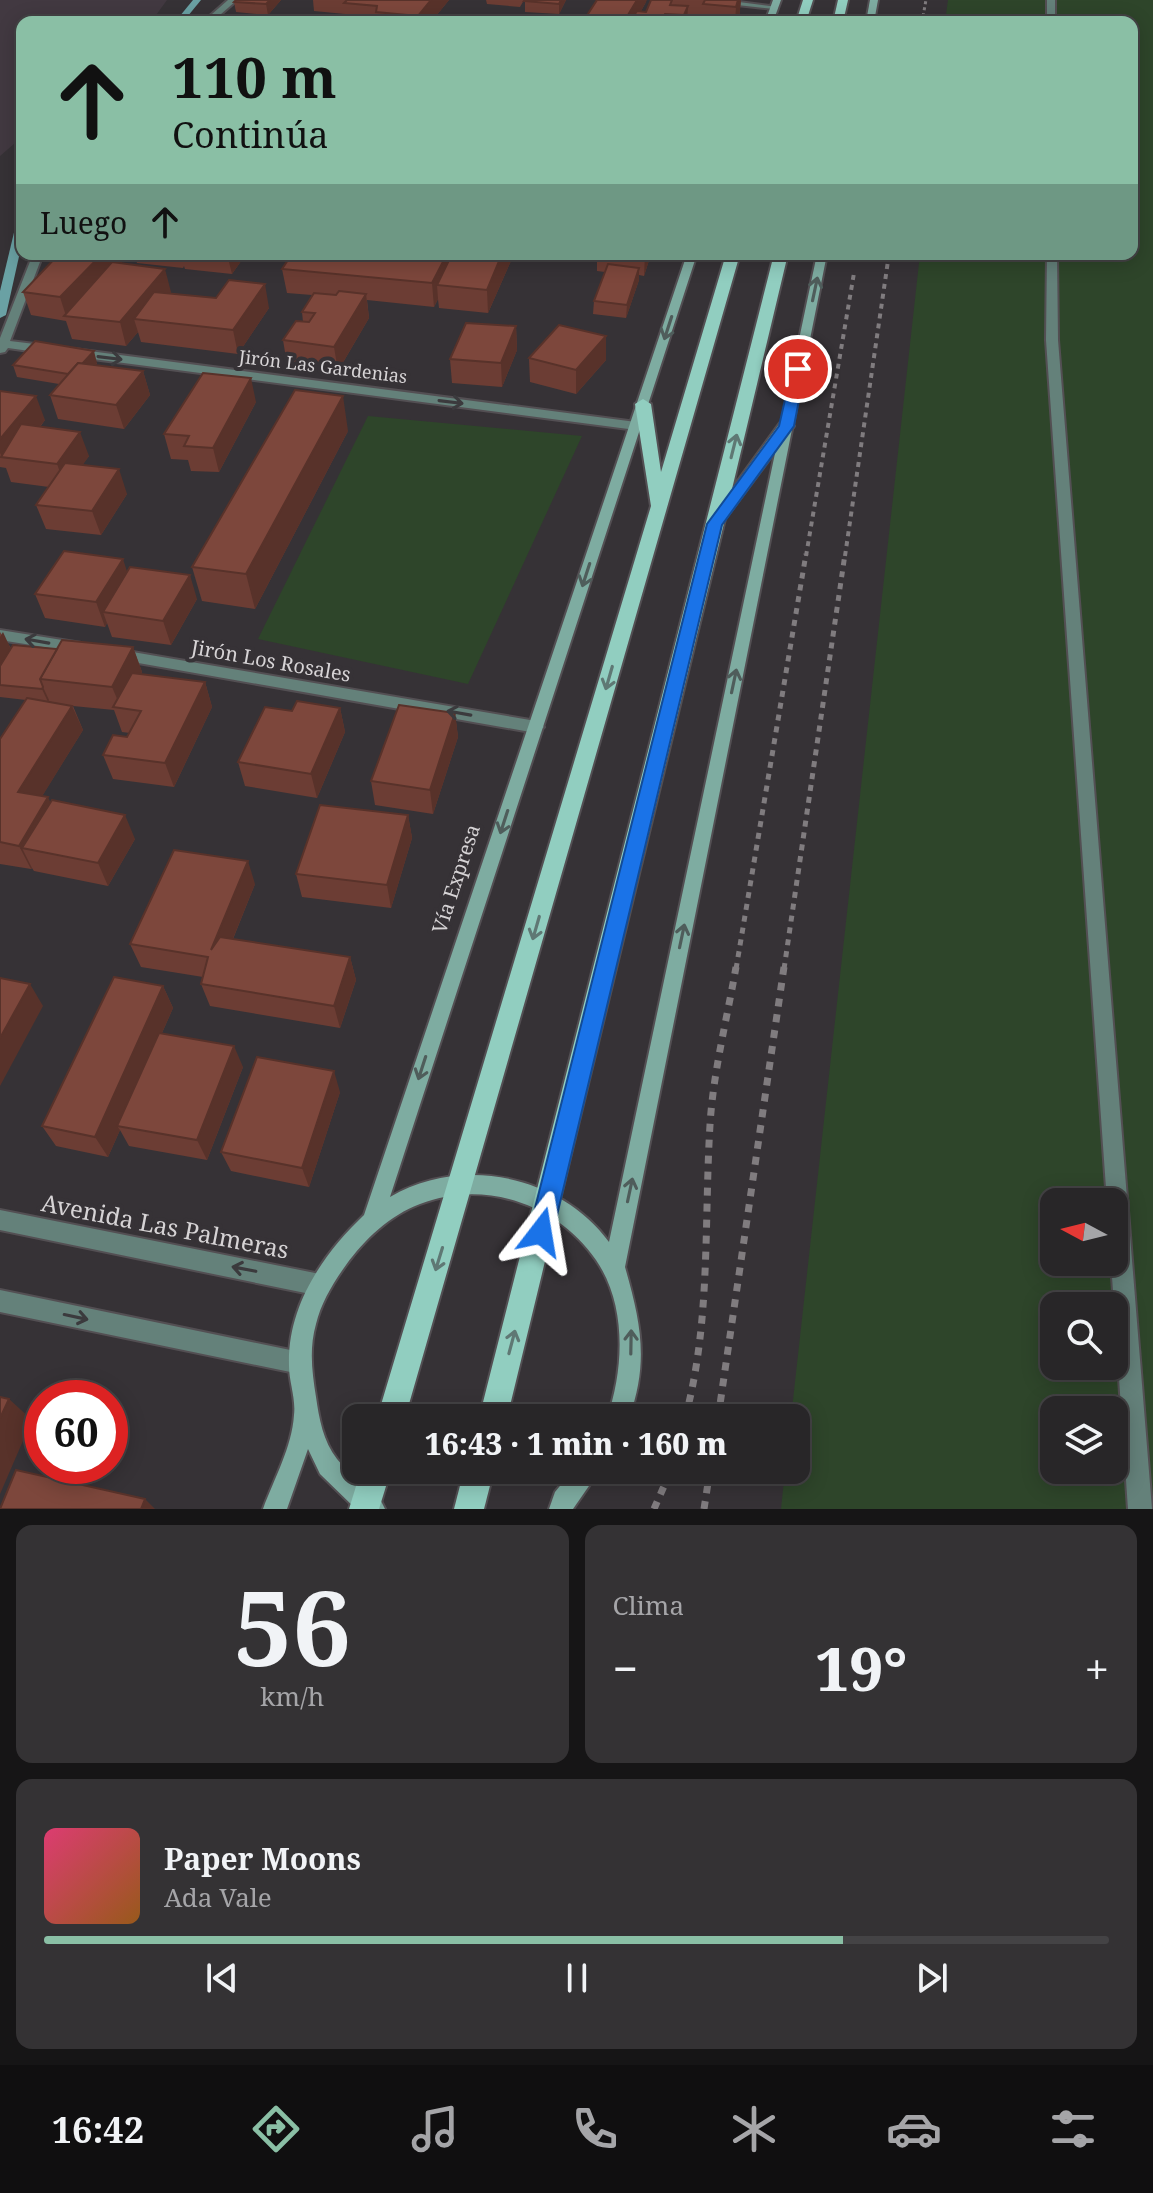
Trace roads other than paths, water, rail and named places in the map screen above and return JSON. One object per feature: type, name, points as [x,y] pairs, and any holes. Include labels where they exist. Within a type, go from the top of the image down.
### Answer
[{"type":"main road","name":"Vía Expresa","points":[[275,1509],[306,1418],[300,1363],[305,1322],[320,1285],[342,1249],[372,1221],[690,260]]},
{"type":"main road","points":[[395,1404],[731,260]]},
{"type":"main road","points":[[497,1404],[780,260]]},
{"type":"main road","points":[[614,1267],[821,260]]},
{"type":"main road","points":[[643,404],[658,511]]},
{"type":"main road","points":[[715,524],[786,426]]},
{"type":"main road","points":[[372,1221],[414,1196],[462,1185],[505,1187],[549,1201],[584,1228],[614,1267],[631,1324],[630,1387],[623,1404]]},
{"type":"main road","points":[[306,1418],[328,1466],[367,1508]]},
{"type":"main road","points":[[367,1508],[373,1484]]},
{"type":"main road","points":[[469,1509],[475,1484]]},
{"type":"main road","points":[[556,1506],[576,1484]]},
{"type":"street","points":[[214,16],[233,0]]},
{"type":"street","points":[[696,0],[775,4]]},
{"type":"street","points":[[2,348],[36,260]]},
{"type":"street","points":[[1052,260],[1052,340],[1140,1509]]},
{"type":"street","name":"Jirón Las Gardenias","points":[[2,348],[636,426]]},
{"type":"street","name":"Jirón Los Rosales","points":[[0,635],[536,727]]},
{"type":"street","name":"Avenida Las Palmeras","points":[[0,1220],[320,1285]]},
{"type":"street","points":[[0,1301],[300,1363]]},
{"type":"waterway","points":[[184,16],[197,0]]},
{"type":"waterway","points":[[0,315],[16,246]]}]
